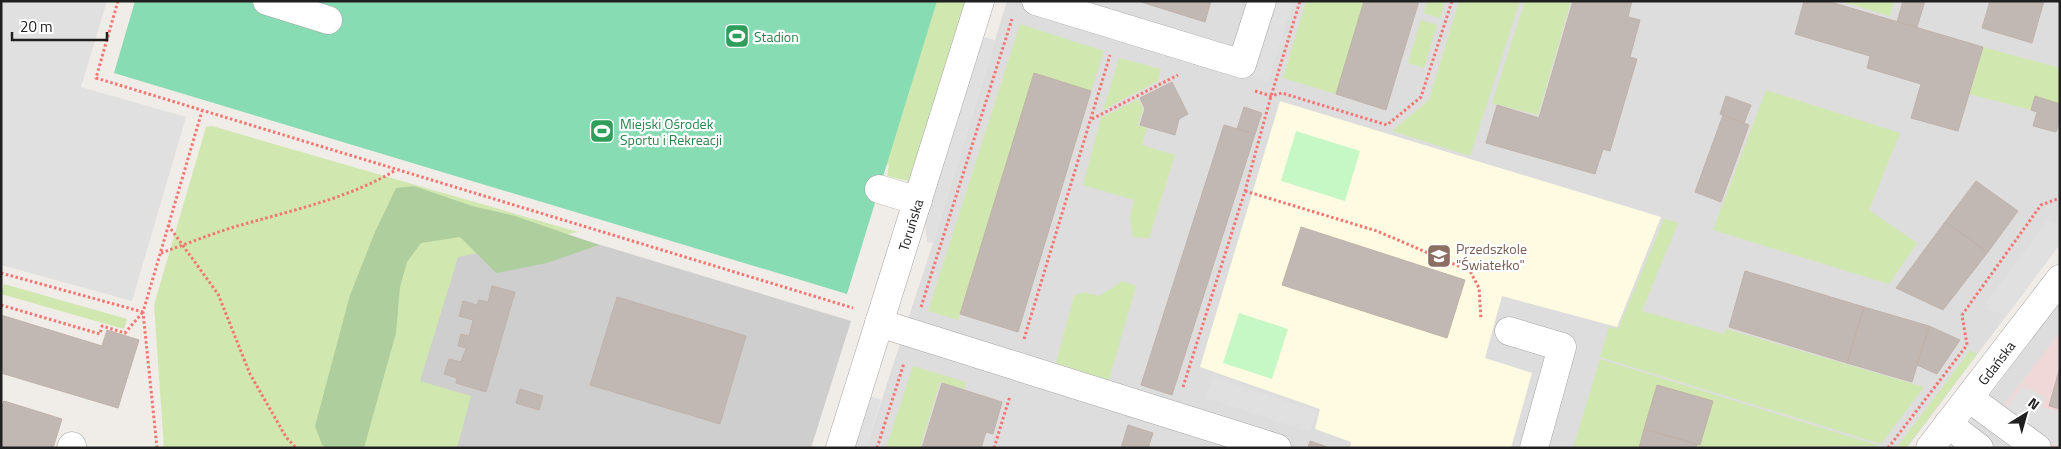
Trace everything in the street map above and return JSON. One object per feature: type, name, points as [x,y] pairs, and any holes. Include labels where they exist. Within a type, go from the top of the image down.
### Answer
[{"type":"street","points":[[267,1],[328,20]]},
{"type":"street","name":"Toruńska","points":[[840,448],[870,317],[918,201],[980,1]]},
{"type":"street","points":[[1036,1],[1242,64],[1262,1]]},
{"type":"street","points":[[879,189],[918,201]]},
{"type":"street","name":"Gdańska","points":[[1930,448],[2060,279]]},
{"type":"street","points":[[870,317],[913,334],[1277,448]]},
{"type":"street","points":[[1509,331],[1562,347],[1534,448]]},
{"type":"street","points":[[1969,398],[2037,448]]},
{"type":"street","points":[[1948,424],[1979,448]]},
{"type":"path","points":[[118,1],[96,78],[870,317]]},
{"type":"path","points":[[1174,416],[1245,191],[1300,1]]},
{"type":"path","points":[[1271,96],[1282,93],[1387,126],[1422,97],[1452,1]]},
{"type":"path","points":[[877,448],[1013,16]]},
{"type":"path","points":[[1022,346],[1092,120],[1112,47]]},
{"type":"path","points":[[1092,120],[1187,71]]},
{"type":"path","points":[[157,448],[143,312],[202,111]]},
{"type":"path","points":[[160,253],[246,223],[296,211],[377,181],[396,170]]},
{"type":"path","points":[[1245,191],[1377,231],[1470,270],[1479,288],[1481,323]]},
{"type":"path","points":[[1888,448],[1967,345],[1962,315],[2042,205],[2060,198]]},
{"type":"path","points":[[168,225],[218,294],[250,374],[286,437],[296,448]]},
{"type":"path","points":[[1,273],[143,312]]},
{"type":"path","points":[[1,305],[100,334],[102,326],[125,332],[143,312]]},
{"type":"path","points":[[994,448],[1012,392]]},
{"type":"shaded area","points":[[1,1],[107,1],[81,87],[186,117],[132,301],[1,265]]},
{"type":"shaded area","points":[[1007,1],[2060,1],[2060,244],[1907,448],[866,448],[933,243]]},
{"type":"shaded area","points":[[1274,1],[1293,1],[1268,82],[1251,77]]},
{"type":"shaded area","points":[[982,37],[995,40],[933,243],[927,242],[925,221]]},
{"type":"shaded area","name":"Przedszkole \"Światełko\"","points":[[1280,101],[1661,217],[1617,327],[1502,296],[1485,358],[1532,373],[1511,448],[1350,448],[1351,442],[1315,429],[1320,409],[1200,367]]},
{"type":"shaded area","points":[[384,179],[851,321],[811,448],[316,448]]},
{"type":"shaded area","points":[[2048,220],[2060,224],[2060,244],[2006,316],[1983,307]]},
{"type":"shaded area","points":[[2060,302],[2060,448],[1950,448]]},
{"type":"shaded area","points":[[2060,332],[2060,448],[2014,448],[1987,428]]},
{"type":"shaded area","points":[[1213,377],[1317,411],[1310,432],[1206,398]]},
{"type":"shaded area","points":[[2023,386],[2045,397],[2042,407],[2060,412],[2060,446],[2047,441],[2003,412]]},
{"type":"shaded area","points":[[870,396],[881,400],[866,448],[854,448]]},
{"type":"green space","name":"Miejski Ośrodek Sportu i Rekreacji","points":[[135,1],[937,1],[847,294],[114,73]]},
{"type":"green space","points":[[910,1],[966,1],[909,181],[887,176],[889,165],[876,160]]},
{"type":"green space","points":[[1306,1],[1364,1],[1336,94],[1283,78]]},
{"type":"green space","points":[[1427,1],[1445,1],[1440,18],[1424,13]]},
{"type":"green space","points":[[1459,1],[1520,1],[1470,156],[1392,131],[1429,100]]},
{"type":"green space","points":[[1525,1],[1571,1],[1538,115],[1492,103]]},
{"type":"green space","points":[[1840,1],[1894,1],[1890,16]]},
{"type":"green space","points":[[1421,20],[1437,25],[1424,68],[1408,63]]},
{"type":"green space","points":[[1020,24],[1104,51],[1091,91],[1034,74],[958,320],[928,311]]},
{"type":"green space","points":[[1983,47],[2060,68],[2060,104],[2035,96],[2031,110],[1969,94]]},
{"type":"green space","points":[[1119,58],[1161,69],[1158,81],[1103,110]]},
{"type":"green space","points":[[1766,90],[1900,133],[1869,210],[1917,243],[1889,284],[1713,230]]},
{"type":"green space","points":[[1138,99],[1143,109],[1137,125],[1147,128],[1142,145],[1175,155],[1149,238],[1133,237],[1130,218],[1134,200],[1083,185],[1101,118]]},
{"type":"green space","points":[[212,126],[578,232],[458,257],[420,381],[471,396],[457,448],[164,448],[154,305],[206,127]]},
{"type":"green space","points":[[1296,131],[1360,151],[1345,201],[1281,181]]},
{"type":"green space","points":[[414,186],[472,206],[515,216],[599,245],[547,263],[496,273],[460,237],[421,243],[407,262],[400,287],[396,333],[364,448],[326,448],[322,445],[315,426],[350,295],[375,232],[396,188]]},
{"type":"green space","points":[[1664,219],[1678,223],[1642,311],[1724,334],[1726,329],[1924,387],[1881,444],[1600,357],[1609,327],[1618,329]]},
{"type":"green space","points":[[1123,281],[1136,286],[1109,380],[1056,363],[1074,296],[1084,292],[1099,296]]},
{"type":"green space","points":[[4,284],[127,319],[124,329],[1,294]]},
{"type":"green space","points":[[1239,313],[1288,329],[1272,379],[1223,363]]},
{"type":"green space","points":[[1970,351],[1977,354],[1906,448],[1896,448]]},
{"type":"green space","points":[[1600,359],[1880,446],[1573,448]]},
{"type":"green space","points":[[913,366],[966,382],[964,389],[940,382],[920,448],[886,448]]},
{"type":"building","points":[[1138,1],[1211,1],[1205,22]]},
{"type":"building","points":[[1364,1],[1419,1],[1386,110],[1336,94]]},
{"type":"building","points":[[1573,1],[1632,1],[1628,17],[1640,20],[1630,57],[1637,59],[1610,151],[1603,149],[1595,174],[1486,143],[1497,105],[1539,118]]},
{"type":"building","points":[[1804,1],[1827,1],[1983,47],[1958,131],[1911,118],[1921,84],[1867,68],[1870,56],[1795,34]]},
{"type":"building","points":[[1903,1],[1925,1],[1917,27],[1897,22]]},
{"type":"building","points":[[1990,1],[2044,1],[2032,43],[1982,28]]},
{"type":"building","points":[[1034,73],[1091,91],[1018,332],[960,314]]},
{"type":"building","points":[[1172,82],[1188,114],[1179,119],[1175,135],[1140,125],[1145,109],[1140,98]]},
{"type":"building","points":[[1726,96],[1751,105],[1744,123],[1720,114]]},
{"type":"building","points":[[2035,96],[2060,104],[2060,120],[2056,132],[2033,126],[2037,112],[2031,110]]},
{"type":"building","points":[[1244,107],[1262,113],[1255,134],[1237,129]]},
{"type":"building","points":[[1723,115],[1749,125],[1721,202],[1695,192]]},
{"type":"building","points":[[1224,125],[1255,134],[1172,395],[1141,385]]},
{"type":"building","points":[[1976,181],[2018,211],[1988,252],[1945,222]]},
{"type":"building","points":[[1945,222],[1988,252],[1943,310],[1896,288]]},
{"type":"building","points":[[1301,227],[1465,280],[1447,338],[1282,285]]},
{"type":"building","points":[[1745,271],[1864,307],[1847,363],[1729,327]]},
{"type":"building","points":[[492,286],[515,292],[486,392],[456,383],[457,378],[444,374],[449,359],[461,362],[466,348],[458,346],[461,334],[469,336],[473,320],[459,316],[463,301],[477,305],[479,300],[488,302]]},
{"type":"building","points":[[617,297],[746,336],[720,424],[590,385]]},
{"type":"building","points":[[1864,307],[1929,326],[1912,382],[1847,363]]},
{"type":"building","points":[[1,315],[102,346],[107,330],[139,340],[118,408],[1,373]]},
{"type":"building","points":[[1929,326],[1960,340],[1937,374],[1917,365]]},
{"type":"building","points":[[2060,367],[2060,409],[2049,406]]},
{"type":"building","points":[[942,383],[1002,402],[993,434],[986,432],[981,448],[922,448]]},
{"type":"building","points":[[1657,385],[1713,401],[1700,445],[1644,429]]},
{"type":"building","points":[[520,389],[543,396],[539,410],[516,403]]},
{"type":"building","points":[[4,401],[62,419],[53,448],[1,448],[1,409]]},
{"type":"building","points":[[1128,425],[1153,433],[1148,448],[1121,448]]},
{"type":"building","points":[[1644,429],[1697,444],[1696,448],[1639,448]]},
{"type":"building","points":[[1310,441],[1330,448],[1308,448]]},
{"type":"place","name":"Stadion","points":[[737,36]]},
{"type":"place","name":"Miejski Ośrodek Sportu i Rekreacji","points":[[602,131]]},
{"type":"place","name":"Przedszkole \"Światełko\"","points":[[1439,256]]}]
